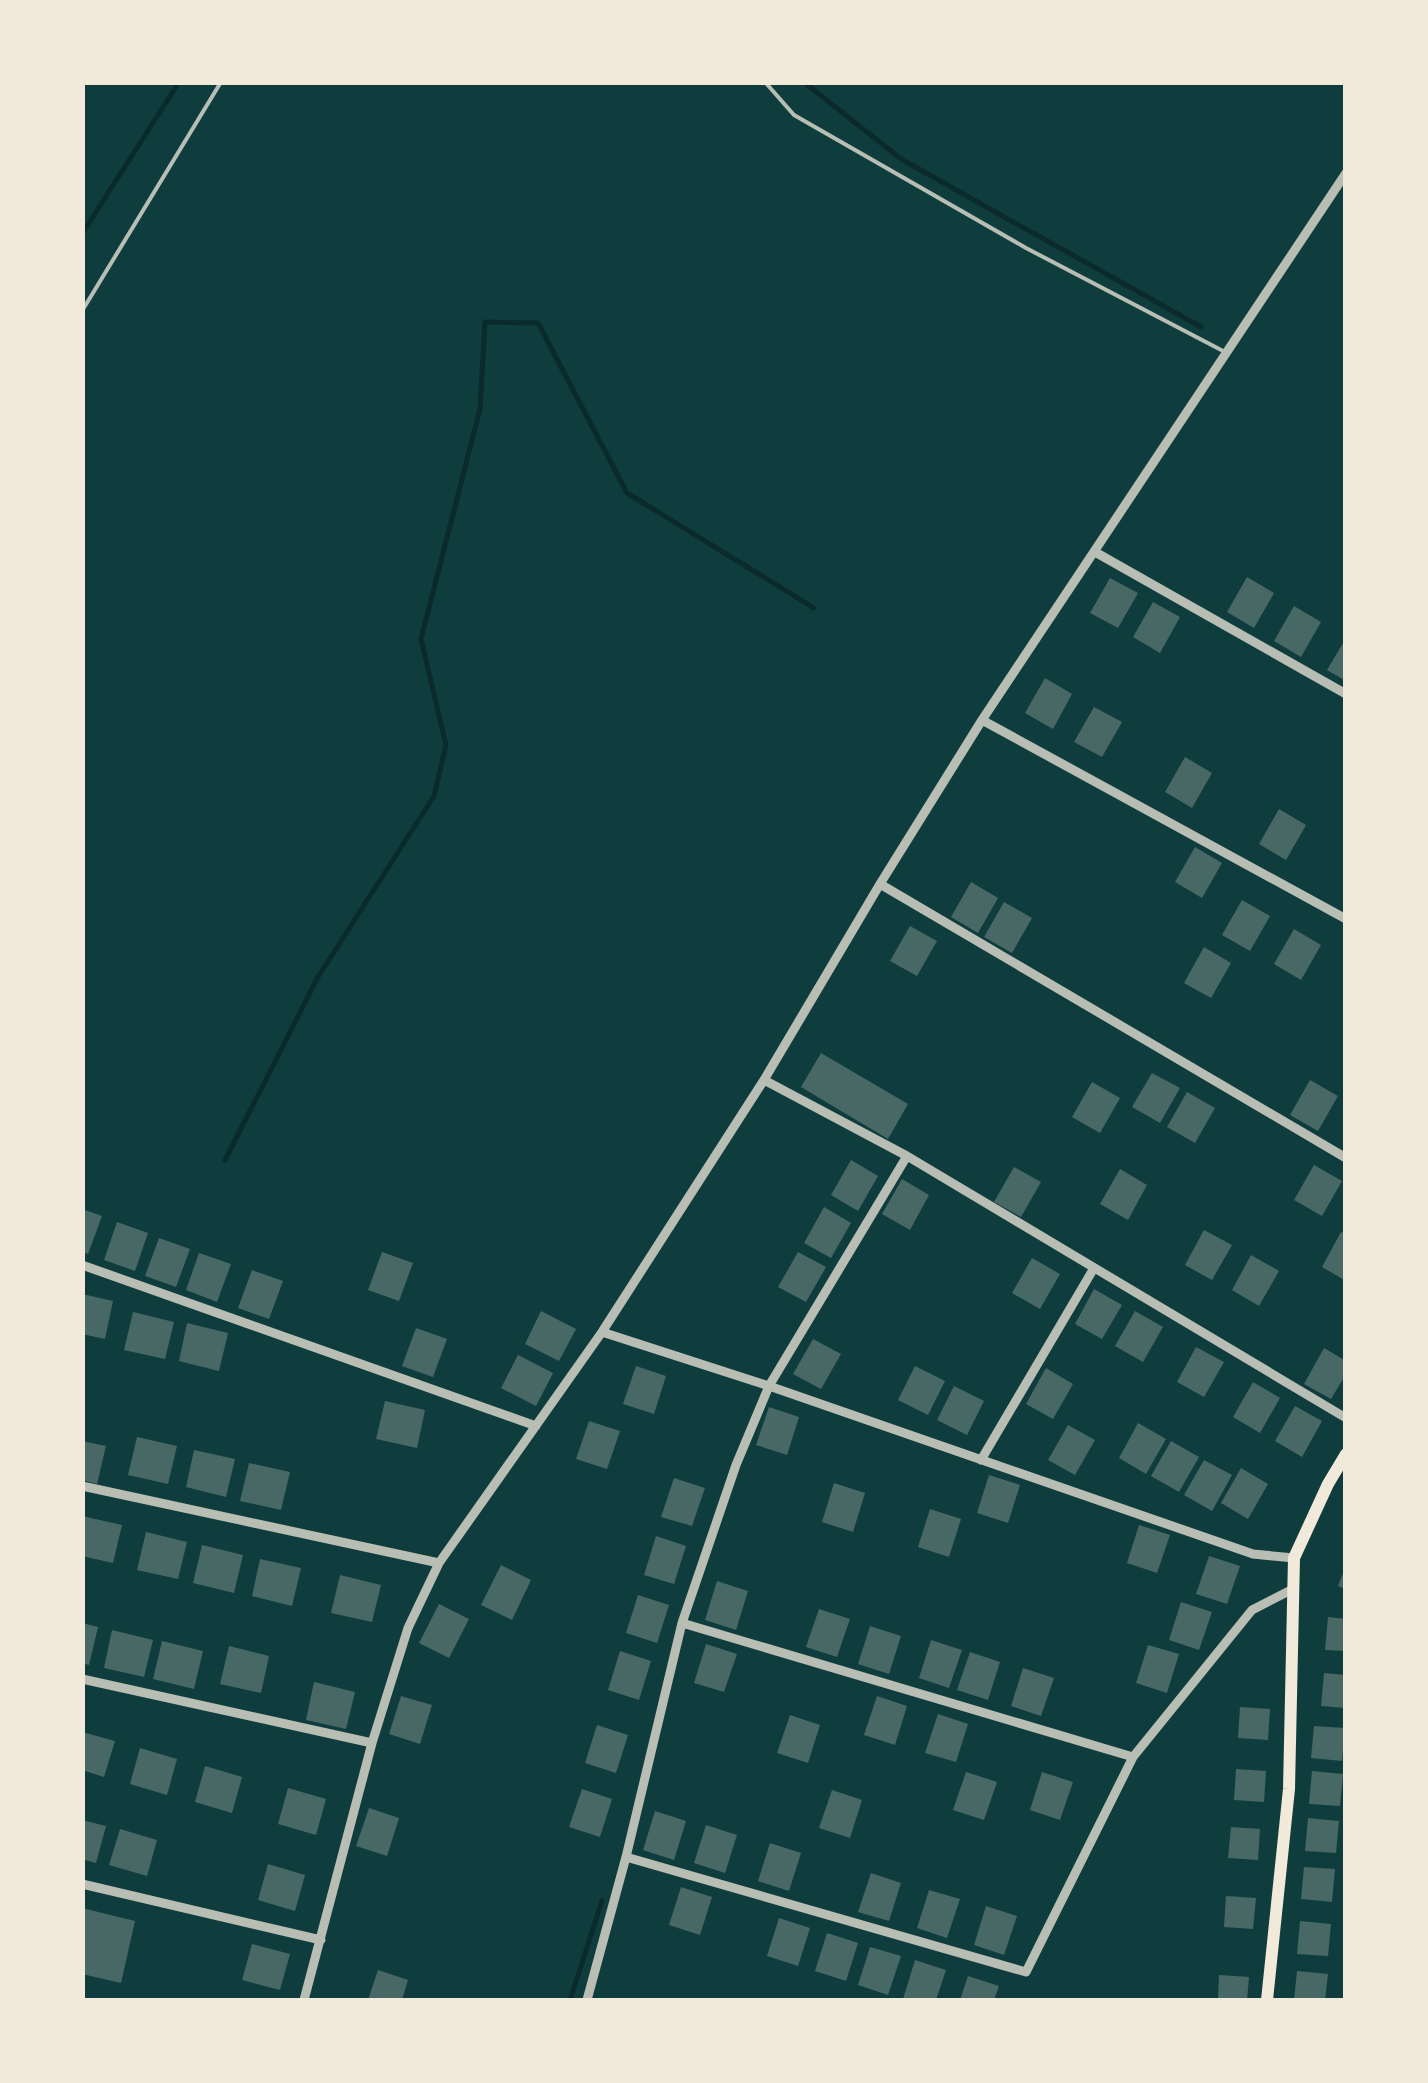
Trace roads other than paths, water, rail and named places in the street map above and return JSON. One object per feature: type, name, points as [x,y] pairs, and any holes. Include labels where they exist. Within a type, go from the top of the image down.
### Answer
[{"type":"main road","points":[[1267,2000],[1289,1789],[1294,1558],[1346,1454]]},
{"type":"street","points":[[304,2000],[372,1743],[408,1628],[440,1563],[602,1332],[764,1080],[982,720],[1346,173]]},
{"type":"street","points":[[1095,552],[1346,694]]},
{"type":"street","points":[[982,720],[1346,918]]},
{"type":"street","points":[[880,884],[1346,1158]]},
{"type":"street","points":[[764,1080],[907,1156],[1346,1418]]},
{"type":"street","points":[[587,2000],[626,1858],[682,1624],[736,1465],[769,1386],[907,1156]]},
{"type":"street","points":[[82,1265],[536,1426]]},
{"type":"street","points":[[981,1460],[1094,1268]]},
{"type":"street","points":[[602,1332],[1254,1554],[1294,1558]]},
{"type":"street","points":[[82,1486],[440,1563]]},
{"type":"street","points":[[626,1858],[1026,1972],[1132,1757],[1252,1610],[1292,1589]]},
{"type":"street","points":[[682,1624],[1132,1757]]},
{"type":"street","points":[[82,1679],[372,1743]]},
{"type":"street","points":[[82,1884],[322,1940]]},
{"type":"lane","points":[[82,311],[221,82]]},
{"type":"lane","points":[[765,82],[794,115],[1026,248],[1225,352]]},
{"type":"waterway","points":[[82,234],[179,82]]},
{"type":"waterway","points":[[804,82],[901,159],[1201,327]]},
{"type":"waterway","points":[[225,1160],[318,977],[434,796],[446,745],[421,639],[480,409],[485,322],[538,323],[627,493],[814,608]]},
{"type":"waterway","points":[[570,2000],[602,1901]]}]
